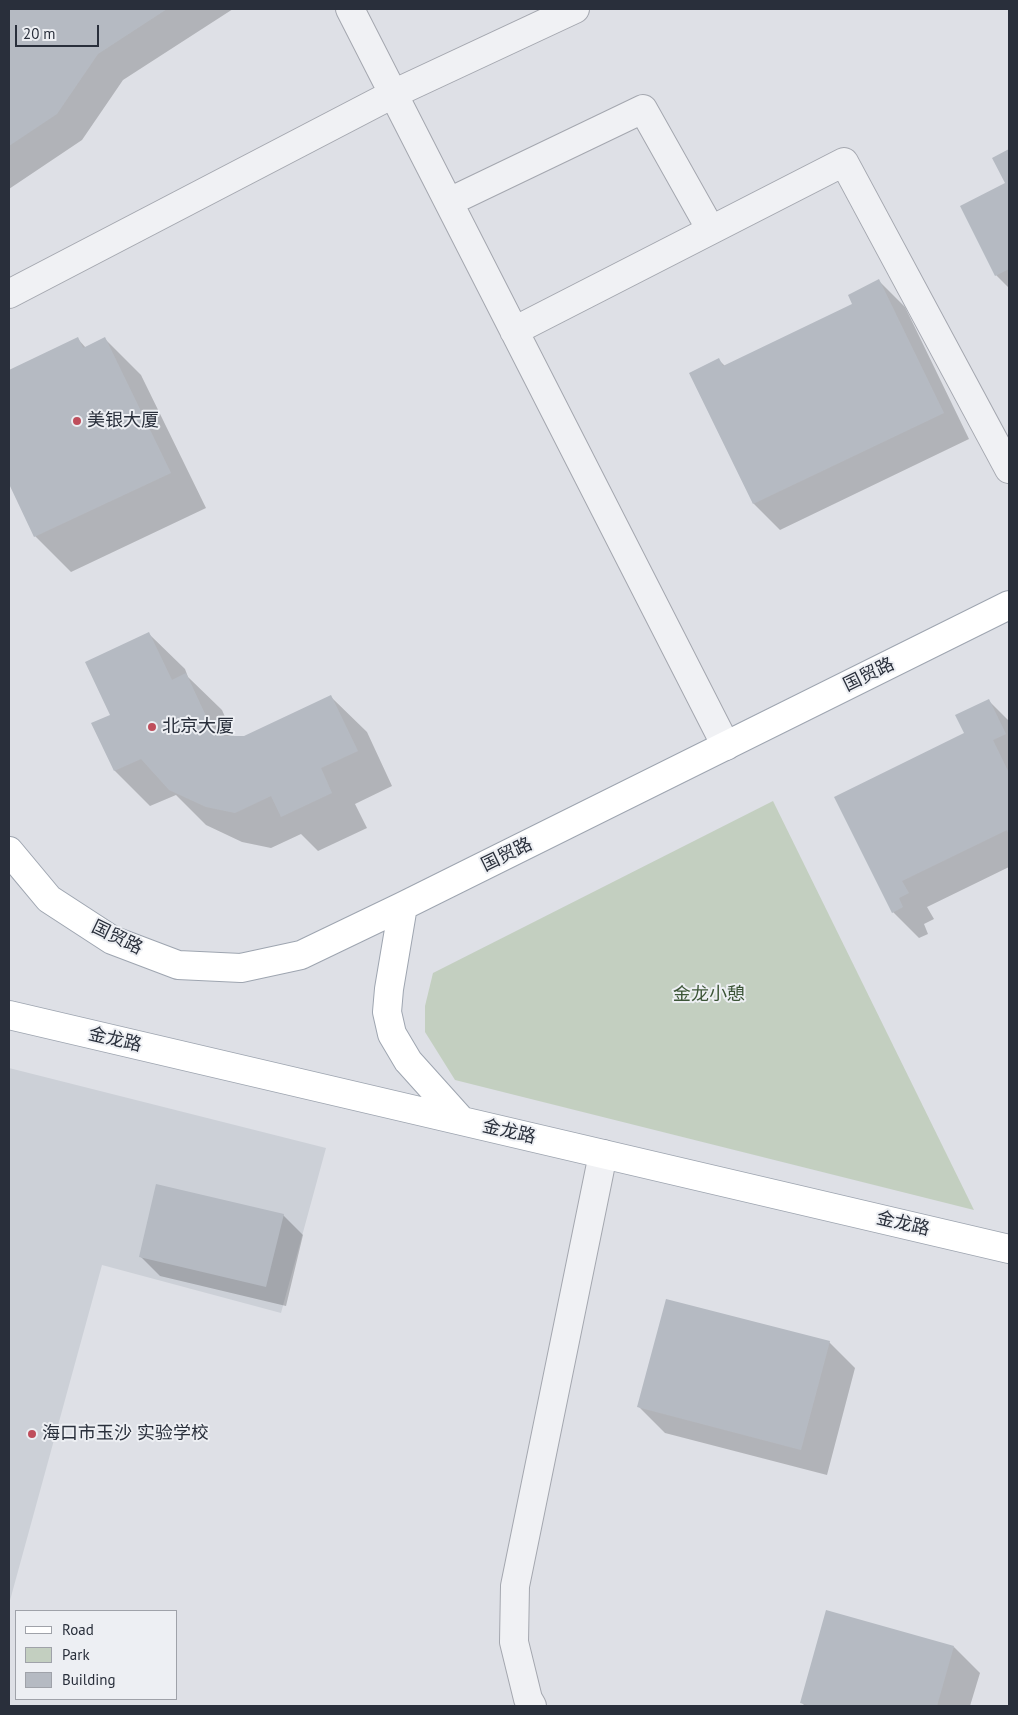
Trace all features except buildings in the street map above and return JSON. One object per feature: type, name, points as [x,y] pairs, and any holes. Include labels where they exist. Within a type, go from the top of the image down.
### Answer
[{"type":"main road","name":"国贸路","points":[[9,851],[49,899],[112,940],[178,964],[241,968],[301,955],[1009,605]]},
{"type":"main road","points":[[403,906],[387,1012],[392,1034],[408,1061],[461,1120]]},
{"type":"main road","name":"金龙路","points":[[9,1015],[1009,1249]]},
{"type":"street","points":[[350,9],[726,746]]},
{"type":"street","points":[[9,294],[393,94],[575,9]]},
{"type":"street","points":[[449,202],[643,109],[711,230]]},
{"type":"street","points":[[514,330],[844,162],[1009,469]]},
{"type":"street","points":[[532,1706],[528,1699],[514,1642],[515,1586],[603,1154]]},
{"type":"shaded area","points":[[9,1068],[326,1148],[281,1313],[102,1265],[9,1604]]},
{"type":"green space","name":"金龙小憩","points":[[773,801],[974,1210],[455,1080],[425,1032],[425,1006],[433,973]]},
{"type":"place","name":"美银大厦","points":[[77,421]]},
{"type":"place","name":"北京大厦","points":[[152,727]]},
{"type":"place","name":"海口市玉沙 实验学校","points":[[32,1434]]}]
